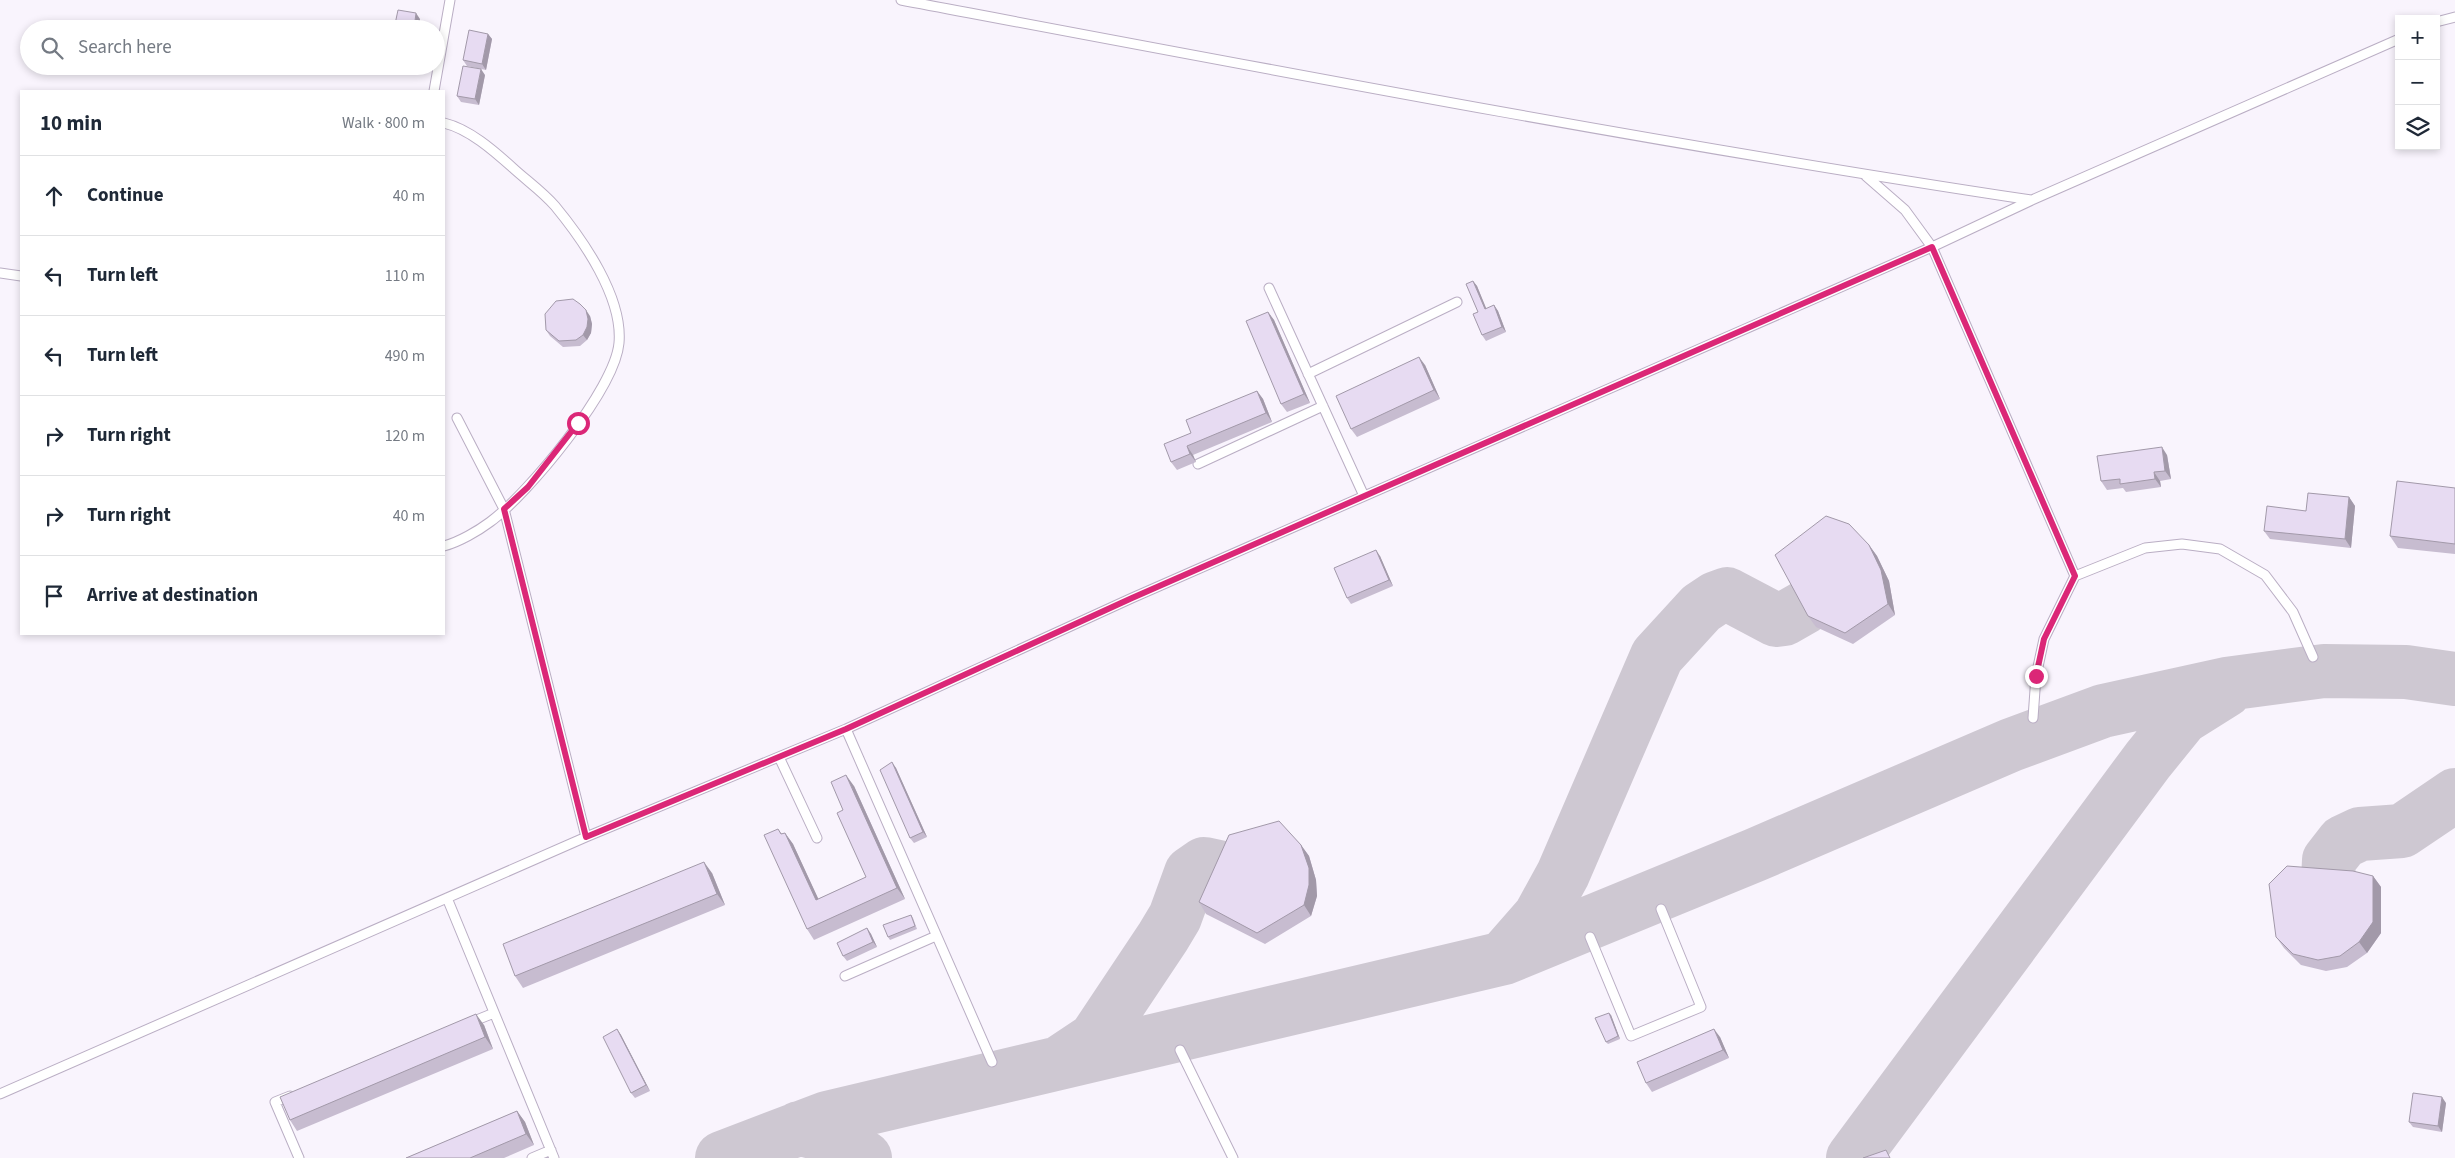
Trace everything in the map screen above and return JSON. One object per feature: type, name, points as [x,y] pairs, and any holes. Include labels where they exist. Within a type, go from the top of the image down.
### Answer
[{"type":"lane","points":[[445,28],[450,0]]},
{"type":"lane","points":[[901,0],[1211,59],[1866,176],[2032,200]]},
{"type":"lane","points":[[2440,21],[2455,17]]},
{"type":"lane","points":[[0,1094],[586,837],[846,729],[1132,598],[1932,247],[2032,200],[2395,40]]},
{"type":"lane","points":[[434,90],[437,75]]},
{"type":"lane","points":[[445,123],[454,126],[495,152],[554,205],[595,262],[614,303],[619,343],[609,377],[578,423],[528,487],[491,522],[452,544],[445,546]]},
{"type":"lane","points":[[1866,176],[1905,210],[1932,247],[2075,576]]},
{"type":"lane","points":[[0,273],[20,276]]},
{"type":"lane","points":[[1269,288],[1364,496]]},
{"type":"lane","points":[[1308,374],[1457,302]]},
{"type":"lane","points":[[1198,464],[1323,406]]},
{"type":"lane","points":[[457,418],[504,509],[586,837]]},
{"type":"lane","points":[[2033,718],[2036,676],[2044,639],[2075,576],[2145,548],[2182,544],[2220,549],[2265,574],[2293,612],[2313,657]]},
{"type":"lane","points":[[846,729],[992,1062]]},
{"type":"lane","points":[[779,757],[816,838]]},
{"type":"lane","points":[[447,898],[552,1154],[532,1158]]},
{"type":"lane","points":[[1590,937],[1631,1036],[1701,1007],[1661,909]]},
{"type":"lane","points":[[845,976],[936,936]]},
{"type":"lane","points":[[458,1027],[494,1012]]},
{"type":"lane","points":[[1180,1050],[1233,1158]]},
{"type":"lane","points":[[299,1158],[275,1102],[303,1090]]},
{"type":"building","points":[[398,10],[416,13],[415,20],[396,20]]},
{"type":"building","points":[[469,30],[488,34],[482,64],[463,60]]},
{"type":"building","points":[[463,66],[481,69],[475,99],[457,96]]},
{"type":"building","points":[[1473,281],[1485,309],[1494,305],[1502,327],[1482,335],[1473,314],[1478,312],[1466,284]]},
{"type":"building","points":[[573,299],[586,310],[587,327],[583,335],[576,340],[559,341],[546,330],[545,314],[556,301]]},
{"type":"building","points":[[1268,312],[1304,394],[1281,404],[1246,321]]},
{"type":"building","points":[[1419,357],[1434,390],[1351,429],[1336,396]]},
{"type":"building","points":[[1257,391],[1266,413],[1187,446],[1190,454],[1171,462],[1164,444],[1191,433],[1186,420]]},
{"type":"building","points":[[2162,447],[2165,471],[2154,472],[2155,479],[2120,484],[2120,479],[2101,481],[2097,456]]},
{"type":"building","points":[[2397,481],[2455,488],[2455,544],[2390,536]]},
{"type":"building","points":[[2308,493],[2349,497],[2345,539],[2264,531],[2267,506],[2306,511]]},
{"type":"building","points":[[1826,516],[1849,524],[1869,545],[1881,570],[1888,604],[1845,633],[1808,616],[1775,555]]},
{"type":"building","points":[[1376,550],[1389,580],[1347,598],[1334,568]]},
{"type":"building","points":[[892,762],[923,832],[910,838],[880,770]]},
{"type":"building","points":[[846,775],[897,888],[807,929],[764,835],[778,829],[781,834],[785,833],[816,900],[866,877],[837,813],[843,810],[831,782]]},
{"type":"building","points":[[1279,821],[1301,845],[1309,868],[1309,885],[1304,905],[1257,933],[1199,902],[1229,835]]},
{"type":"building","points":[[704,862],[717,894],[515,976],[503,944]]},
{"type":"building","points":[[2287,866],[2353,871],[2373,876],[2373,922],[2359,942],[2340,956],[2318,960],[2293,954],[2276,937],[2269,884]]},
{"type":"building","points":[[911,915],[915,926],[888,937],[883,925]]},
{"type":"building","points":[[867,928],[873,942],[843,956],[837,943]]},
{"type":"building","points":[[1609,1013],[1618,1036],[1606,1042],[1595,1018]]},
{"type":"building","points":[[476,1014],[485,1037],[290,1120],[280,1097]]},
{"type":"building","points":[[617,1029],[646,1085],[631,1093],[603,1037]]},
{"type":"building","points":[[1714,1029],[1723,1050],[1646,1083],[1637,1062]]},
{"type":"building","points":[[2413,1093],[2442,1097],[2438,1126],[2409,1122]]},
{"type":"building","points":[[517,1111],[526,1134],[470,1158],[406,1158]]},
{"type":"building","points":[[1886,1150],[1890,1158],[1863,1158]]},
{"type":"taxiway","points":[[1505,956],[1540,916],[1563,874],[1657,656],[1701,608],[1716,598],[1727,594],[1776,620],[1784,619],[1805,607]]},
{"type":"taxiway","points":[[722,1158],[827,1118],[1504,958],[1755,855],[2011,745],[2103,711],[2226,684],[2324,671],[2406,672],[2455,679]]},
{"type":"taxiway","points":[[1853,1158],[2148,760],[2182,718],[2225,691]]},
{"type":"taxiway","points":[[2328,880],[2329,860],[2343,842],[2360,834],[2402,831],[2455,795]]},
{"type":"taxiway","points":[[1062,1061],[1095,1039],[1175,917],[1191,873],[1204,864],[1227,869]]},
{"type":"taxiway","points":[[799,1128],[833,1138],[865,1158]]},
{"type":"route","points":[[578,423],[528,487],[504,509],[586,837],[846,729],[1132,598],[1932,247],[2075,576],[2044,639],[2036,676]]}]
